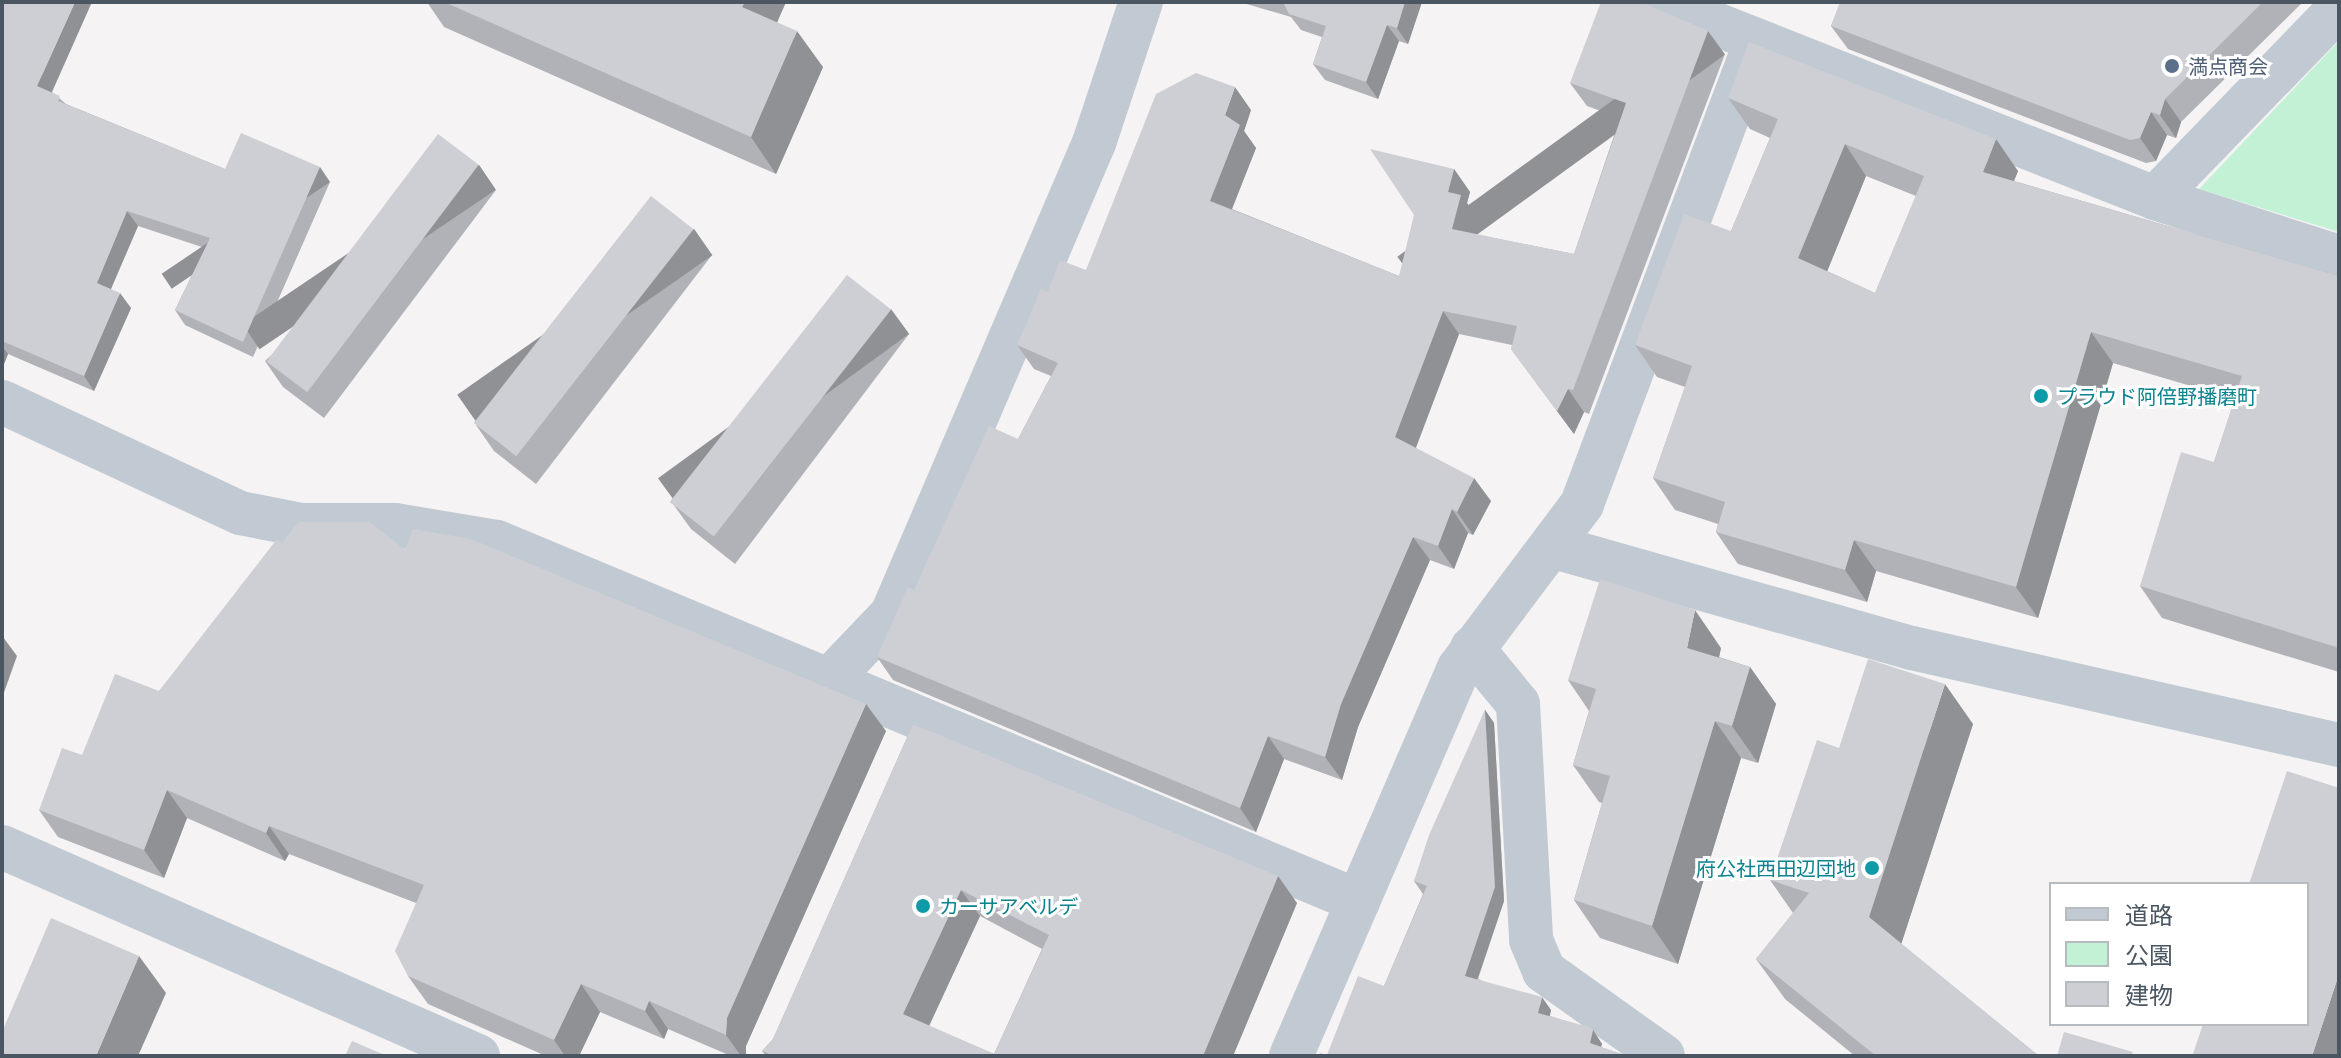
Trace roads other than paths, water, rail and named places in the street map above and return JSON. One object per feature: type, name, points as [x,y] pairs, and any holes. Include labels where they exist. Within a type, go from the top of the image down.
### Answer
[{"type":"street","points":[[829,680],[892,614],[1094,143],[1141,2]]},
{"type":"street","points":[[1660,2],[2155,198],[2339,257]]},
{"type":"street","points":[[2155,198],[2339,8]]},
{"type":"street","points":[[1291,1056],[1459,668],[1582,504],[1610,441],[1756,42]]},
{"type":"street","points":[[2,402],[240,513],[302,525],[395,525],[497,542],[1358,901]]},
{"type":"street","points":[[1551,546],[1912,648],[2339,745]]},
{"type":"street","points":[[1472,648],[1518,704],[1531,940],[1544,971],[1663,1056]]},
{"type":"street","points":[[900,760],[919,718]]},
{"type":"street","points":[[3,851],[478,1056]]},
{"type":"place","name":"満点商会","points":[[2172,66]]},
{"type":"place","name":"プラウド阿倍野播磨町","points":[[2041,396]]},
{"type":"place","name":"府公社西田辺団地","points":[[1872,868]]},
{"type":"place","name":"カーサアベルデ","points":[[923,906]]}]
